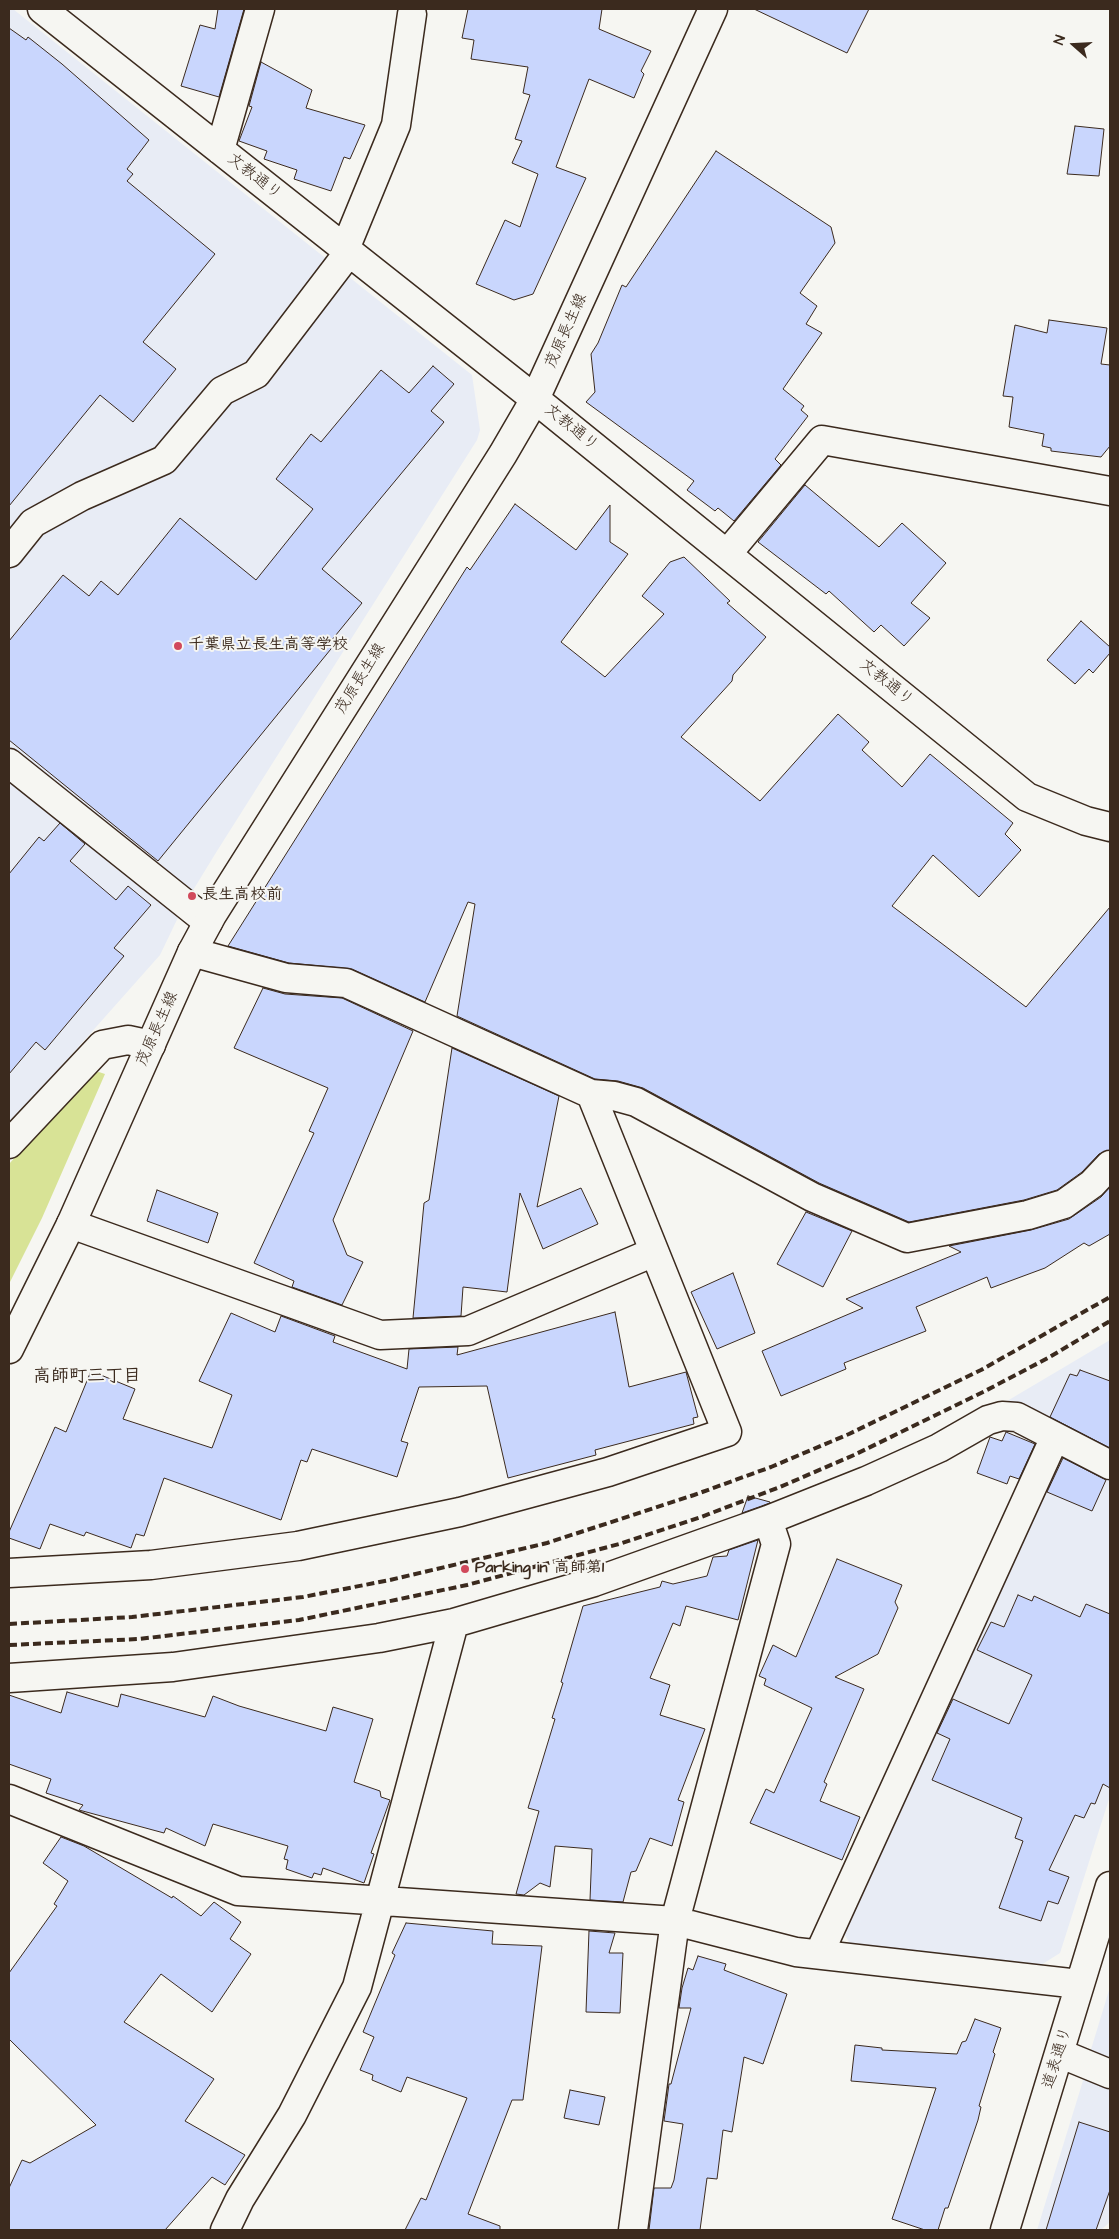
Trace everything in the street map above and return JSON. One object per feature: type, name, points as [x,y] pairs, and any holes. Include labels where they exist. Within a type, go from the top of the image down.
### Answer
[{"type":"street","name":"文教通り","points":[[42,9],[535,399],[1028,797],[1086,821],[1110,827]]},
{"type":"street","points":[[220,150],[260,9]]},
{"type":"street","name":"茂原長生線","points":[[9,1350],[71,1224],[192,952],[208,922],[503,454],[535,399],[713,9]]},
{"type":"street","points":[[9,553],[33,523],[82,496],[164,460],[222,391],[256,374],[347,250],[396,125],[412,14]]},
{"type":"street","points":[[727,554],[822,440],[1110,491]]},
{"type":"street","points":[[9,763],[208,922]]},
{"type":"street","points":[[192,952],[286,978],[346,983],[592,1094],[614,1096],[636,1102],[812,1197],[907,1238],[1028,1215],[1064,1204],[1092,1184],[1110,1165]]},
{"type":"street","points":[[9,1144],[102,1045],[128,1040],[151,1045]]},
{"type":"street","points":[[9,1573],[151,1566],[298,1546],[460,1512],[608,1472],[727,1432],[592,1094]]},
{"type":"street","points":[[71,1224],[380,1335],[468,1331],[654,1252]]},
{"type":"street","points":[[9,1678],[173,1668],[379,1638],[454,1623],[594,1582],[768,1520],[874,1477],[939,1448],[988,1420],[1002,1416],[1017,1417],[1110,1465]]},
{"type":"street","points":[[819,1954],[1055,1437]]},
{"type":"street","points":[[633,2230],[674,1921],[776,1544],[768,1520]]},
{"type":"street","points":[[225,2230],[240,2199],[292,2115],[356,1987],[454,1623]]},
{"type":"street","points":[[9,1799],[238,1891],[674,1921],[796,1952],[1079,1984]]},
{"type":"street","name":"道表通り","points":[[1005,2230],[1110,1886]]},
{"type":"street","points":[[1059,2053],[1110,2074]]},
{"type":"shaded area","name":"千葉県立長生高等学校","points":[[9,9],[13,9],[472,375],[480,430],[477,440],[184,905],[160,955],[9,1125]]},
{"type":"shaded area","points":[[1110,1340],[1110,1451],[1002,1404]]},
{"type":"shaded area","points":[[1069,1458],[1110,1478],[1110,1796],[1060,1953],[1041,1965],[852,1947],[843,1932],[1059,1459]]},
{"type":"shaded area","points":[[1110,1987],[1110,2065],[1089,2056]]},
{"type":"shaded area","points":[[1086,2071],[1110,2081],[1110,2222],[1101,2230],[1037,2230]]},
{"type":"green space","points":[[99,1072],[105,1074],[42,1218],[9,1284],[9,1164],[90,1074]]},
{"type":"building","points":[[218,9],[244,9],[219,97],[181,86],[200,25],[215,29]]},
{"type":"building","points":[[468,9],[602,9],[599,29],[651,51],[641,71],[644,74],[634,98],[589,79],[556,167],[586,178],[533,294],[514,300],[476,284],[505,220],[520,227],[538,174],[512,163],[522,141],[515,139],[530,95],[523,93],[528,67],[471,59],[474,40],[462,38]]},
{"type":"building","points":[[754,9],[869,9],[847,53]]},
{"type":"building","points":[[9,28],[26,40],[28,37],[62,64],[149,140],[127,169],[133,174],[127,181],[215,254],[143,342],[176,369],[133,422],[100,395],[9,506]]},
{"type":"building","points":[[261,62],[312,90],[306,108],[365,125],[350,159],[344,157],[331,191],[294,179],[297,170],[264,159],[267,151],[239,141],[252,107],[249,106]]},
{"type":"building","points":[[1075,126],[1104,129],[1099,176],[1067,174]]},
{"type":"building","points":[[716,151],[831,227],[835,243],[800,293],[817,306],[806,324],[822,333],[783,389],[804,406],[801,410],[808,416],[775,459],[781,465],[734,521],[718,508],[715,511],[687,490],[694,481],[586,402],[595,392],[591,354],[598,343],[622,285],[626,287]]},
{"type":"building","points":[[1049,320],[1107,328],[1101,364],[1110,365],[1110,446],[1101,457],[1051,451],[1051,448],[1042,446],[1044,434],[1009,427],[1013,397],[1003,396],[1015,325],[1047,333]]},
{"type":"building","points":[[433,366],[454,384],[431,411],[444,422],[322,569],[362,603],[331,641],[335,644],[158,861],[9,740],[9,641],[63,575],[89,596],[101,581],[118,595],[180,518],[256,580],[313,509],[276,479],[311,434],[321,442],[381,370],[409,393]]},
{"type":"building","points":[[805,485],[879,547],[902,523],[946,563],[911,603],[930,618],[904,646],[881,625],[874,632],[829,591],[826,594],[758,542]]},
{"type":"building","points":[[515,504],[576,550],[610,505],[610,542],[628,554],[561,642],[605,677],[664,614],[642,596],[670,562],[684,557],[730,601],[727,603],[766,637],[733,675],[732,681],[681,737],[760,801],[838,714],[869,742],[862,750],[902,787],[930,754],[1013,823],[1005,834],[1021,850],[979,897],[933,855],[892,906],[1026,1007],[1110,907],[1110,1150],[1099,1154],[1082,1172],[1057,1190],[1024,1200],[909,1222],[819,1183],[643,1088],[618,1081],[595,1079],[457,1016],[475,904],[468,902],[425,1002],[352,969],[289,963],[228,946],[467,567],[470,570]]},
{"type":"building","points":[[1081,621],[1110,647],[1110,653],[1093,673],[1089,669],[1075,684],[1047,660]]},
{"type":"building","points":[[60,823],[85,844],[70,861],[116,900],[128,886],[151,905],[114,948],[124,956],[45,1050],[36,1042],[9,1074],[9,874],[39,837],[44,841]]},
{"type":"building","points":[[263,988],[285,994],[342,998],[413,1031],[333,1220],[347,1255],[363,1262],[342,1305],[292,1287],[294,1281],[254,1263],[314,1133],[309,1131],[328,1088],[234,1048]]},
{"type":"building","points":[[452,1048],[559,1096],[537,1207],[581,1188],[598,1224],[543,1249],[520,1193],[507,1292],[463,1287],[461,1316],[413,1318],[424,1203],[429,1200]]},
{"type":"building","points":[[1110,1187],[1110,1234],[1089,1246],[1084,1243],[1045,1268],[991,1288],[987,1277],[916,1307],[926,1331],[844,1363],[846,1369],[781,1396],[762,1351],[863,1308],[846,1299],[961,1252],[949,1246],[1031,1230],[1069,1219],[1101,1197]]},
{"type":"building","points":[[157,1190],[218,1213],[208,1243],[147,1221]]},
{"type":"building","points":[[806,1212],[852,1231],[823,1287],[777,1264]]},
{"type":"building","points":[[733,1273],[755,1333],[717,1349],[691,1292]]},
{"type":"building","points":[[615,1312],[629,1387],[686,1372],[698,1417],[693,1418],[694,1424],[595,1450],[596,1455],[508,1478],[487,1386],[419,1387],[401,1441],[408,1443],[397,1477],[312,1449],[307,1462],[301,1460],[281,1520],[164,1478],[144,1536],[136,1534],[131,1548],[86,1532],[84,1536],[50,1524],[40,1549],[9,1538],[9,1532],[55,1427],[66,1432],[91,1371],[135,1389],[123,1419],[212,1448],[232,1395],[199,1381],[231,1313],[275,1332],[281,1316],[335,1336],[333,1342],[407,1369],[409,1349],[458,1347],[457,1355]]},
{"type":"building","points":[[1080,1370],[1110,1381],[1110,1448],[1050,1417],[1070,1374],[1077,1376]]},
{"type":"building","points":[[1006,1432],[1035,1444],[1019,1479],[1010,1476],[1007,1484],[977,1473],[990,1437],[1002,1441]]},
{"type":"building","points":[[1063,1458],[1106,1480],[1092,1511],[1047,1492]]},
{"type":"building","points":[[748,1496],[770,1502],[770,1503],[742,1513]]},
{"type":"building","points":[[758,1540],[738,1620],[686,1606],[680,1626],[673,1623],[650,1678],[670,1685],[660,1715],[705,1729],[678,1800],[684,1802],[672,1846],[650,1838],[636,1871],[631,1872],[623,1902],[590,1900],[592,1849],[555,1846],[550,1887],[540,1883],[524,1895],[516,1894],[539,1811],[528,1808],[555,1719],[552,1718],[583,1606],[660,1587],[662,1581],[673,1584],[707,1576],[713,1557],[727,1556],[729,1550]]},
{"type":"building","points":[[837,1559],[902,1585],[895,1602],[898,1608],[878,1654],[835,1677],[864,1689],[824,1782],[827,1784],[820,1801],[860,1817],[842,1860],[750,1823],[766,1789],[774,1793],[812,1708],[764,1685],[766,1679],[759,1676],[773,1645],[796,1657]]},
{"type":"building","points":[[1018,1595],[1032,1601],[1034,1596],[1080,1617],[1086,1604],[1110,1614],[1110,1788],[1103,1784],[1095,1804],[1091,1803],[1084,1818],[1075,1815],[1049,1870],[1069,1877],[1058,1904],[1048,1901],[1041,1921],[999,1908],[1023,1841],[1015,1838],[1022,1818],[932,1780],[950,1739],[937,1733],[953,1699],[1009,1724],[1032,1675],[977,1650],[991,1622],[1004,1627]]},
{"type":"building","points":[[67,1692],[118,1707],[121,1694],[205,1717],[213,1696],[239,1706],[326,1731],[333,1707],[373,1719],[354,1782],[380,1791],[381,1797],[390,1800],[371,1853],[374,1854],[364,1883],[323,1868],[321,1875],[314,1873],[312,1878],[286,1869],[288,1860],[284,1859],[288,1846],[213,1824],[205,1846],[166,1828],[164,1833],[79,1810],[83,1805],[46,1793],[51,1779],[9,1764],[9,1695],[61,1713]]},
{"type":"building","points":[[61,1837],[84,1846],[172,1898],[173,1896],[201,1916],[214,1902],[241,1922],[230,1939],[251,1954],[212,2012],[161,1974],[124,2022],[214,2079],[185,2121],[245,2155],[225,2185],[212,2177],[165,2230],[9,2230],[9,2188],[22,2160],[30,2163],[96,2125],[9,2039],[9,1973],[57,1906],[54,1904],[68,1881],[43,1863]]},
{"type":"building","points":[[406,1923],[493,1931],[492,1944],[542,1946],[523,2100],[512,2100],[468,2214],[500,2226],[500,2230],[405,2230],[421,2198],[426,2200],[467,2098],[407,2077],[401,2092],[372,2080],[373,2075],[360,2070],[374,2037],[363,2032],[395,1955],[392,1953]]},
{"type":"building","points":[[589,1931],[615,1933],[609,1953],[623,1953],[620,2013],[586,2012]]},
{"type":"building","points":[[698,1956],[726,1964],[724,1970],[787,1994],[763,2064],[744,2057],[732,2132],[723,2130],[717,2179],[707,2178],[700,2230],[649,2230],[654,2188],[671,2188],[674,2180],[683,2124],[664,2121],[669,2084],[671,2084],[691,2008],[679,2008],[682,1988],[688,1968],[693,1970]]},
{"type":"building","points":[[975,2019],[1001,2028],[993,2052],[995,2054],[979,2106],[981,2107],[978,2120],[948,2208],[945,2208],[938,2230],[925,2230],[892,2219],[936,2088],[851,2081],[855,2045],[882,2048],[882,2050],[957,2054],[962,2042],[966,2041]]},
{"type":"building","points":[[570,2090],[605,2097],[599,2125],[564,2118]]},
{"type":"building","points":[[1079,2122],[1110,2132],[1110,2190],[1096,2230],[1046,2230]]},
{"type":"railway","points":[[9,1624],[132,1617],[303,1597],[390,1580],[547,1543],[694,1495],[771,1467],[849,1434],[981,1370],[1110,1297]]},
{"type":"railway","points":[[9,1645],[139,1639],[299,1620],[467,1585],[619,1544],[701,1517],[780,1487],[854,1455],[985,1391],[1048,1358],[1110,1321]]},
{"type":"place","name":"千葉県立長生高等学校","points":[[178,646]]},
{"type":"place","name":"長生高校前","points":[[192,896]]},
{"type":"place","name":"Parking in 高師第1","points":[[465,1569]]},
{"type":"district","name":"高師町三丁目","points":[[87,1377]]}]
